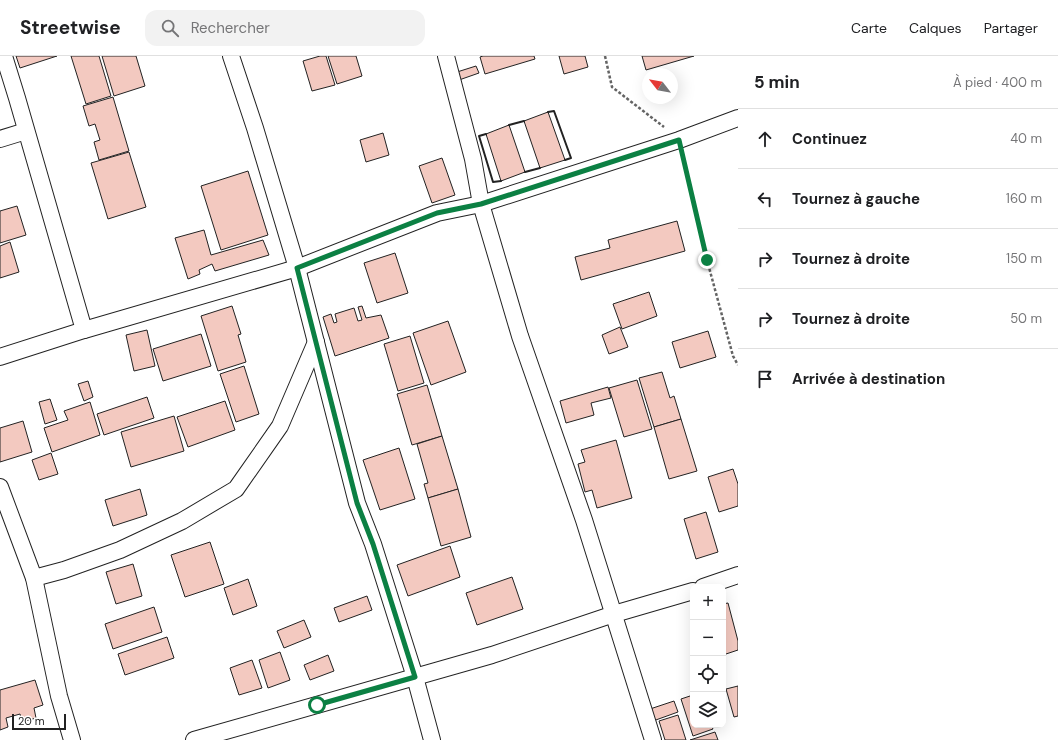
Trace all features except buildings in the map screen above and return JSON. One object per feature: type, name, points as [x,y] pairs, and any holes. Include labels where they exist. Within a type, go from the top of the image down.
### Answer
[{"type":"street","points":[[4,56],[84,330]]},
{"type":"street","points":[[232,56],[297,268],[357,503],[373,544],[415,677],[432,740]]},
{"type":"street","points":[[446,56],[473,159],[481,204],[520,336],[584,520],[653,740]]},
{"type":"street","points":[[0,357],[84,330],[297,268],[437,213],[481,204],[679,140],[738,118]]},
{"type":"street","points":[[0,139],[26,131]]},
{"type":"street","points":[[34,578],[64,570],[120,550],[182,521],[236,489],[280,426],[316,342]]},
{"type":"street","points":[[0,487],[34,578],[59,696],[72,740]]},
{"type":"street","points":[[713,584],[738,576]]},
{"type":"street","points":[[194,740],[492,655],[614,614],[690,591]]},
{"type":"path","points":[[605,56],[612,87],[679,140],[714,290],[733,356],[738,365]]},
{"type":"wall","points":[[548,112],[554,111],[571,158],[565,160]]},
{"type":"wall","points":[[509,125],[524,121]]},
{"type":"wall","points":[[486,134],[479,136],[493,182],[501,181]]},
{"type":"wall","points":[[525,172],[540,168]]},
{"type":"route","points":[[317,705],[415,677],[373,544],[357,503],[297,268],[437,213],[481,204],[679,140],[707,260]]}]
